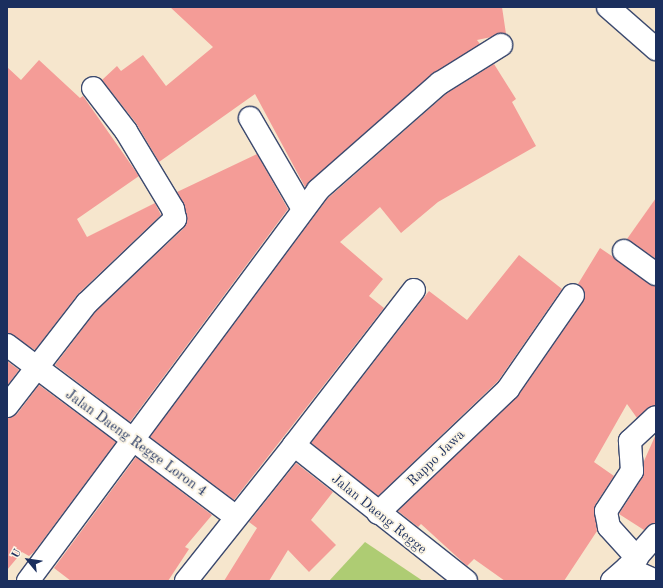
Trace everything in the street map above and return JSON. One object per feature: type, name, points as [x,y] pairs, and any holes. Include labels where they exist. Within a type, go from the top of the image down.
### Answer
[{"type":"main road","points":[[608,7],[656,48]]},
{"type":"main road","points":[[28,581],[318,190],[440,83],[501,45]]},
{"type":"main road","points":[[7,406],[92,298],[175,219],[173,209],[126,131],[93,88]]},
{"type":"main road","points":[[250,118],[303,209]]},
{"type":"main road","points":[[624,251],[656,274]]},
{"type":"main road","points":[[186,581],[235,516],[294,445],[414,290]]},
{"type":"main road","name":"Rappo Jawa","points":[[378,513],[494,403],[539,350],[573,295]]},
{"type":"main road","name":"Jalan Daeng Regge Loron 4","points":[[7,346],[36,370],[235,516]]},
{"type":"main road","points":[[656,417],[630,441],[632,471],[606,512],[609,527],[625,569],[656,581]]},
{"type":"main road","name":"Jalan Daeng Regge","points":[[294,445],[378,513],[466,581]]},
{"type":"main road","points":[[625,569],[656,535]]},
{"type":"green space","points":[[365,542],[423,581],[329,581]]},
{"type":"building","points":[[170,7],[502,7],[506,34],[477,40],[480,44],[432,74],[305,187],[255,94],[159,162],[136,123],[102,80],[117,66],[121,71],[143,55],[166,86],[213,47]]},
{"type":"building","points":[[39,60],[80,98],[83,96],[139,176],[77,219],[87,237],[155,203],[161,215],[78,294],[35,350],[7,333],[7,67],[21,80]]},
{"type":"building","points":[[494,64],[516,99],[512,102],[536,146],[438,202],[401,233],[380,207],[340,242],[383,279],[369,296],[384,308],[234,500],[150,437],[327,199],[447,93]]},
{"type":"building","points":[[257,154],[288,209],[130,422],[55,365],[96,311],[184,228],[187,217],[177,192]]},
{"type":"building","points":[[656,198],[656,259],[627,239]]},
{"type":"building","points":[[600,248],[656,286],[656,405],[637,418],[627,404],[594,462],[614,476],[595,505],[597,531],[564,581],[505,581],[474,559],[467,566],[421,524],[418,527],[398,511],[518,396],[583,302],[584,290],[578,284]]},
{"type":"building","points":[[519,255],[562,289],[498,381],[378,496],[311,443],[429,291],[467,320]]},
{"type":"building","points":[[7,361],[19,370],[7,386]]},
{"type":"building","points":[[39,385],[116,442],[34,552],[29,556],[22,552],[7,570],[7,418],[17,414]]},
{"type":"building","points":[[656,434],[656,523],[644,530],[619,514],[642,478],[644,461]]},
{"type":"building","points":[[136,457],[212,515],[185,547],[189,549],[168,581],[71,581],[54,568]]},
{"type":"building","points":[[296,463],[333,492],[311,520],[336,545],[309,572],[288,550],[269,581],[224,581],[257,528],[249,522]]}]
